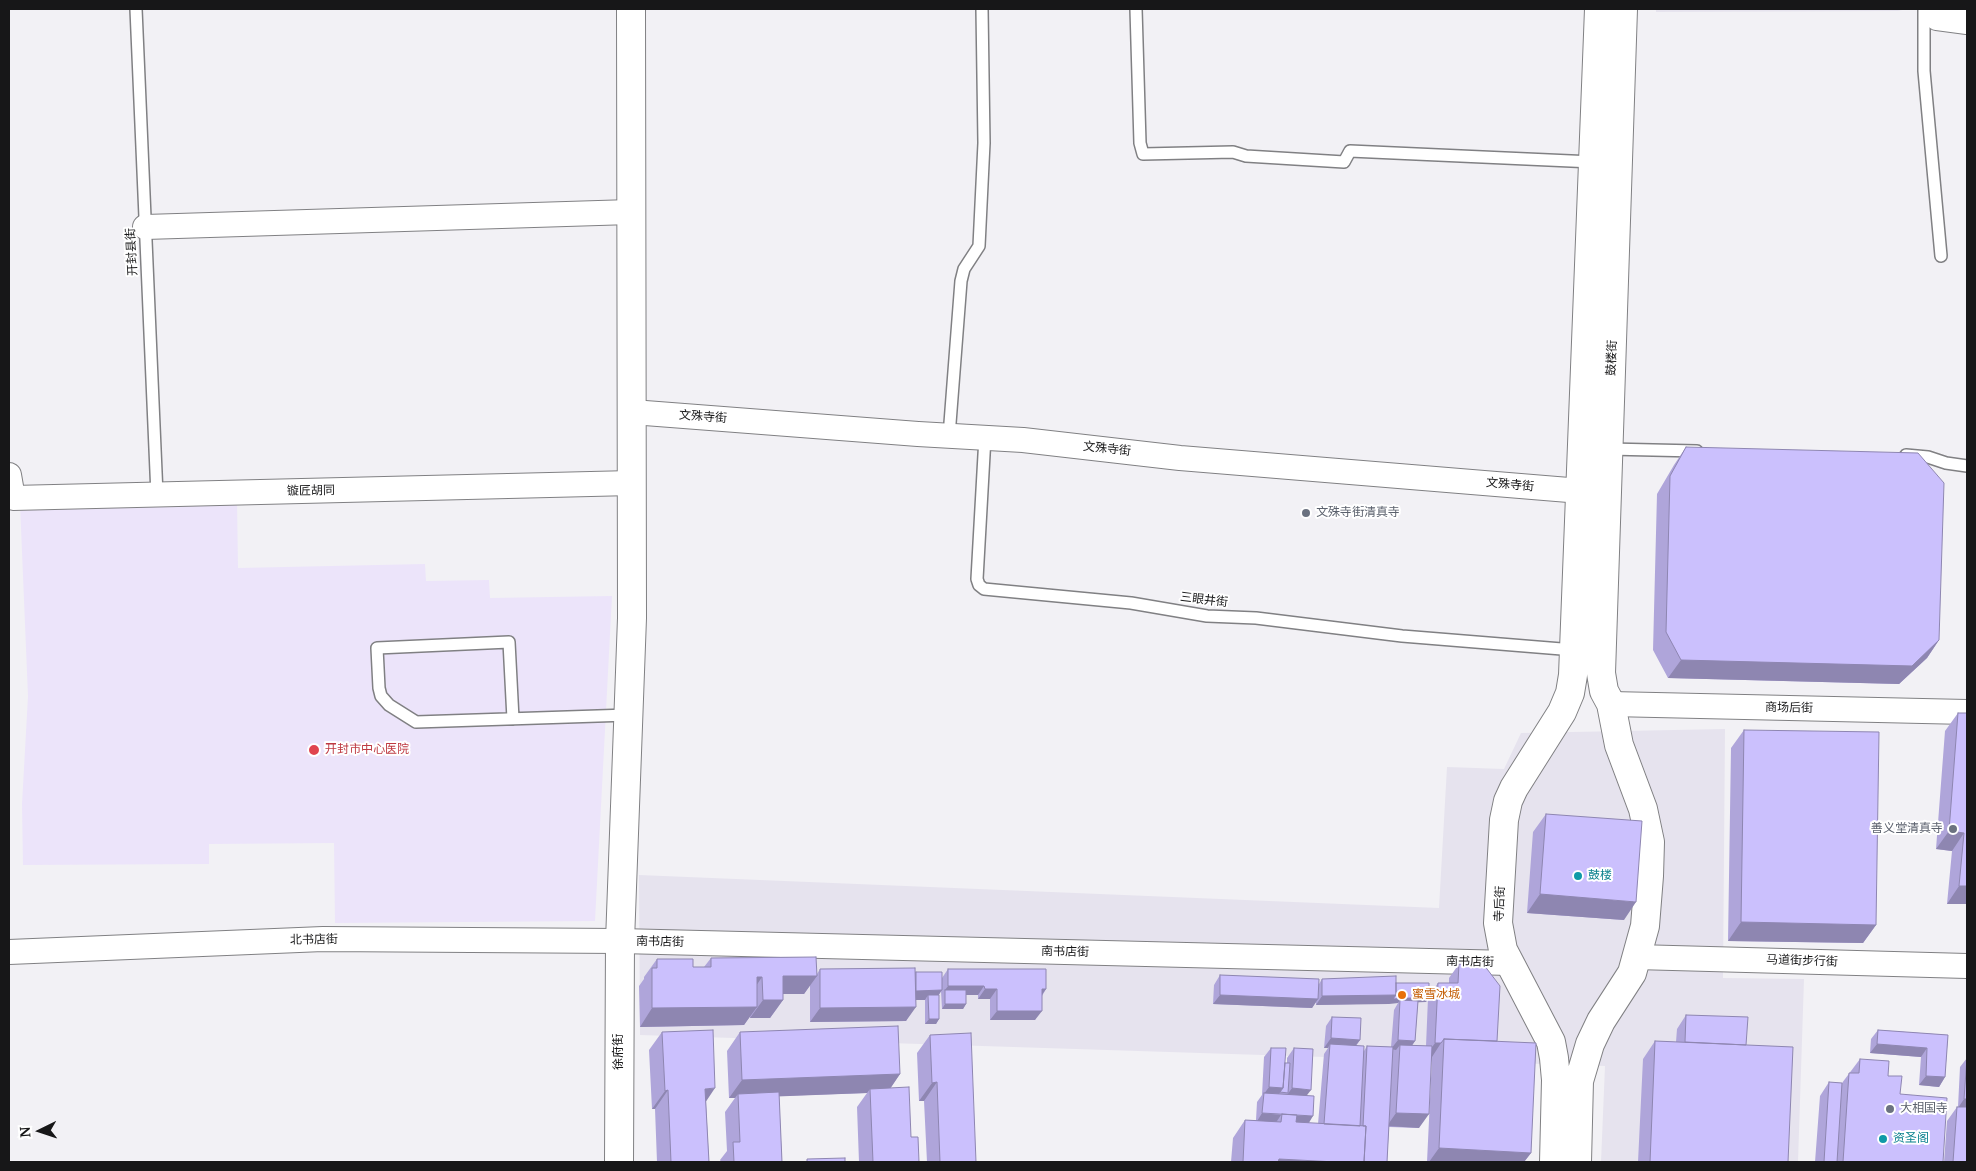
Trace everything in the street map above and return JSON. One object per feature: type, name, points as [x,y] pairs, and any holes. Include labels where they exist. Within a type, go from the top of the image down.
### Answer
[{"type":"street","name":"徐府街","points":[[619,1162],[620,941],[632,618],[631,9]]},
{"type":"street","points":[[1575,650],[1599,9]]},
{"type":"street","name":"鼓楼街","points":[[1611,704],[1604,691],[1601,673],[1623,9]]},
{"type":"street","points":[[1931,9],[1938,18],[1967,22]]},
{"type":"street","points":[[145,227],[630,212]]},
{"type":"street","name":"文殊寺街","points":[[632,412],[1023,440],[1180,458],[1581,491]]},
{"type":"street","name":"镟匠胡同","points":[[9,475],[13,498],[632,483]]},
{"type":"street","name":"寺后街","points":[[1554,1162],[1556,1080],[1554,1058],[1550,1042],[1503,950],[1498,923],[1504,820],[1508,801],[1514,788],[1562,712],[1570,693],[1575,650]]},
{"type":"street","points":[[1577,1162],[1580,1081],[1590,1044],[1601,1021],[1632,973],[1645,926],[1649,876],[1650,842],[1643,809],[1619,745],[1611,704]]},
{"type":"street","name":"商场后街","points":[[1611,704],[1967,712]]},
{"type":"street","name":"北书店街","points":[[9,952],[323,939],[620,941]]},
{"type":"street","name":"南书店街","points":[[620,941],[1510,963]]},
{"type":"street","name":"马道街步行街","points":[[1636,957],[1967,966]]},
{"type":"lane","name":"开封县街","points":[[136,9],[157,494]]},
{"type":"lane","points":[[949,436],[961,281],[964,269],[979,246],[984,143],[982,9]]},
{"type":"lane","points":[[1136,9],[1140,143],[1143,154],[1233,152],[1246,156],[1344,162],[1350,151],[1593,162]]},
{"type":"lane","points":[[1924,9],[1924,71],[1941,256]]},
{"type":"lane","name":"三眼井街","points":[[985,438],[977,580],[984,589],[1131,603],[1207,616],[1256,618],[1402,636],[1575,650]]},
{"type":"lane","points":[[1609,449],[1708,451]]},
{"type":"lane","points":[[1898,455],[1928,457],[1946,463],[1967,466]]},
{"type":"lane","points":[[513,719],[509,642],[377,648],[381,696],[389,705],[416,722],[513,719],[628,715]]},
{"type":"shaded area","points":[[1656,9],[1906,9],[1898,11],[1656,12]]},
{"type":"shaded area","name":"开封市中心医院","points":[[237,500],[238,568],[425,564],[426,581],[489,580],[490,598],[612,596],[595,921],[335,923],[334,843],[209,844],[209,864],[23,865],[22,804],[28,696],[20,504]]},
{"type":"shaded area","points":[[1725,729],[1723,978],[1804,979],[1798,1162],[1601,1162],[1605,1066],[640,1035],[639,875],[1439,908],[1447,767],[1504,769],[1521,733]]},
{"type":"building","points":[[1686,447],[1918,453],[1944,483],[1939,640],[1912,666],[1681,660],[1666,632],[1670,476]]},
{"type":"building","points":[[1958,713],[1967,713],[1967,886],[1959,886],[1964,833],[1949,831]]},
{"type":"building","points":[[1744,730],[1879,732],[1876,925],[1741,922]]},
{"type":"building","name":"鼓楼","points":[[1546,814],[1642,821],[1636,902],[1540,894]]},
{"type":"building","points":[[816,957],[817,976],[783,976],[783,1000],[763,1000],[762,977],[757,977],[757,1007],[652,1008],[652,968],[657,968],[657,959],[693,959],[693,967],[711,967],[711,958]]},
{"type":"building","points":[[1459,964],[1484,965],[1500,986],[1497,1041],[1444,1039],[1441,1043],[1435,1043],[1438,983],[1458,983]]},
{"type":"building","points":[[915,968],[916,1007],[820,1008],[820,969]]},
{"type":"building","points":[[948,969],[1046,969],[1046,989],[1042,989],[1042,1011],[997,1011],[997,989],[985,989],[984,986],[948,986]]},
{"type":"building","points":[[916,972],[942,972],[942,990],[916,991]]},
{"type":"building","points":[[1220,975],[1319,979],[1318,999],[1220,995]]},
{"type":"building","points":[[1396,976],[1396,995],[1322,996],[1322,979]]},
{"type":"building","points":[[1396,983],[1429,983],[1429,997],[1393,999],[1396,995]]},
{"type":"building","points":[[945,990],[966,990],[966,1004],[945,1004]]},
{"type":"building","points":[[928,995],[939,995],[939,1019],[929,1019]]},
{"type":"building","points":[[1400,1000],[1418,1001],[1415,1041],[1398,1040]]},
{"type":"building","points":[[1686,1015],[1748,1017],[1746,1045],[1685,1042]]},
{"type":"building","points":[[1332,1017],[1361,1018],[1360,1040],[1331,1038]]},
{"type":"building","points":[[898,1026],[900,1074],[742,1080],[740,1032]]},
{"type":"building","points":[[713,1030],[715,1088],[705,1089],[709,1162],[671,1162],[668,1090],[665,1091],[662,1032]]},
{"type":"building","points":[[1878,1030],[1948,1035],[1945,1077],[1926,1076],[1927,1048],[1877,1044]]},
{"type":"building","points":[[971,1033],[976,1162],[940,1162],[937,1082],[932,1083],[930,1035]]},
{"type":"building","points":[[1444,1039],[1536,1043],[1531,1153],[1439,1148]]},
{"type":"building","points":[[1655,1041],[1793,1047],[1788,1162],[1650,1162]]},
{"type":"building","points":[[1330,1044],[1364,1046],[1360,1126],[1324,1124]]},
{"type":"building","points":[[1400,1045],[1432,1046],[1429,1114],[1396,1113]]},
{"type":"building","points":[[1367,1046],[1393,1047],[1387,1162],[1364,1162],[1366,1126],[1363,1126]]},
{"type":"building","points":[[1271,1048],[1286,1048],[1283,1088],[1269,1087]]},
{"type":"building","points":[[1294,1048],[1313,1049],[1311,1090],[1292,1088]]},
{"type":"building","points":[[1967,1058],[1967,1099],[1964,1099]]},
{"type":"building","name":"资圣阁","points":[[1860,1059],[1889,1061],[1888,1076],[1902,1076],[1900,1094],[1947,1098],[1943,1162],[1843,1162],[1849,1073],[1859,1073]]},
{"type":"building","points":[[1285,1063],[1290,1063],[1288,1093],[1280,1092],[1283,1088]]},
{"type":"building","points":[[1829,1082],[1842,1083],[1837,1162],[1824,1162]]},
{"type":"building","points":[[909,1087],[911,1137],[918,1137],[919,1162],[873,1162],[870,1089]]},
{"type":"building","points":[[779,1092],[782,1162],[734,1162],[733,1142],[740,1142],[738,1094]]},
{"type":"building","points":[[1264,1093],[1314,1096],[1313,1116],[1262,1113]]},
{"type":"building","points":[[1957,1107],[1967,1107],[1967,1162],[1953,1162]]},
{"type":"building","points":[[1282,1114],[1297,1115],[1296,1122],[1366,1126],[1364,1162],[1279,1159],[1278,1162],[1243,1162],[1245,1120],[1281,1122]]},
{"type":"building","points":[[845,1158],[845,1162],[807,1162],[807,1159]]},
{"type":"place","name":"文殊寺街清真寺","points":[[1306,513]]},
{"type":"place","name":"开封市中心医院","points":[[314,750]]},
{"type":"place","name":"善义堂清真寺","points":[[1953,829]]},
{"type":"place","name":"鼓楼","points":[[1578,876]]},
{"type":"place","name":"蜜雪冰城","points":[[1402,995]]},
{"type":"place","name":"大相国寺","points":[[1890,1109]]},
{"type":"place","name":"资圣阁","points":[[1883,1139]]}]
